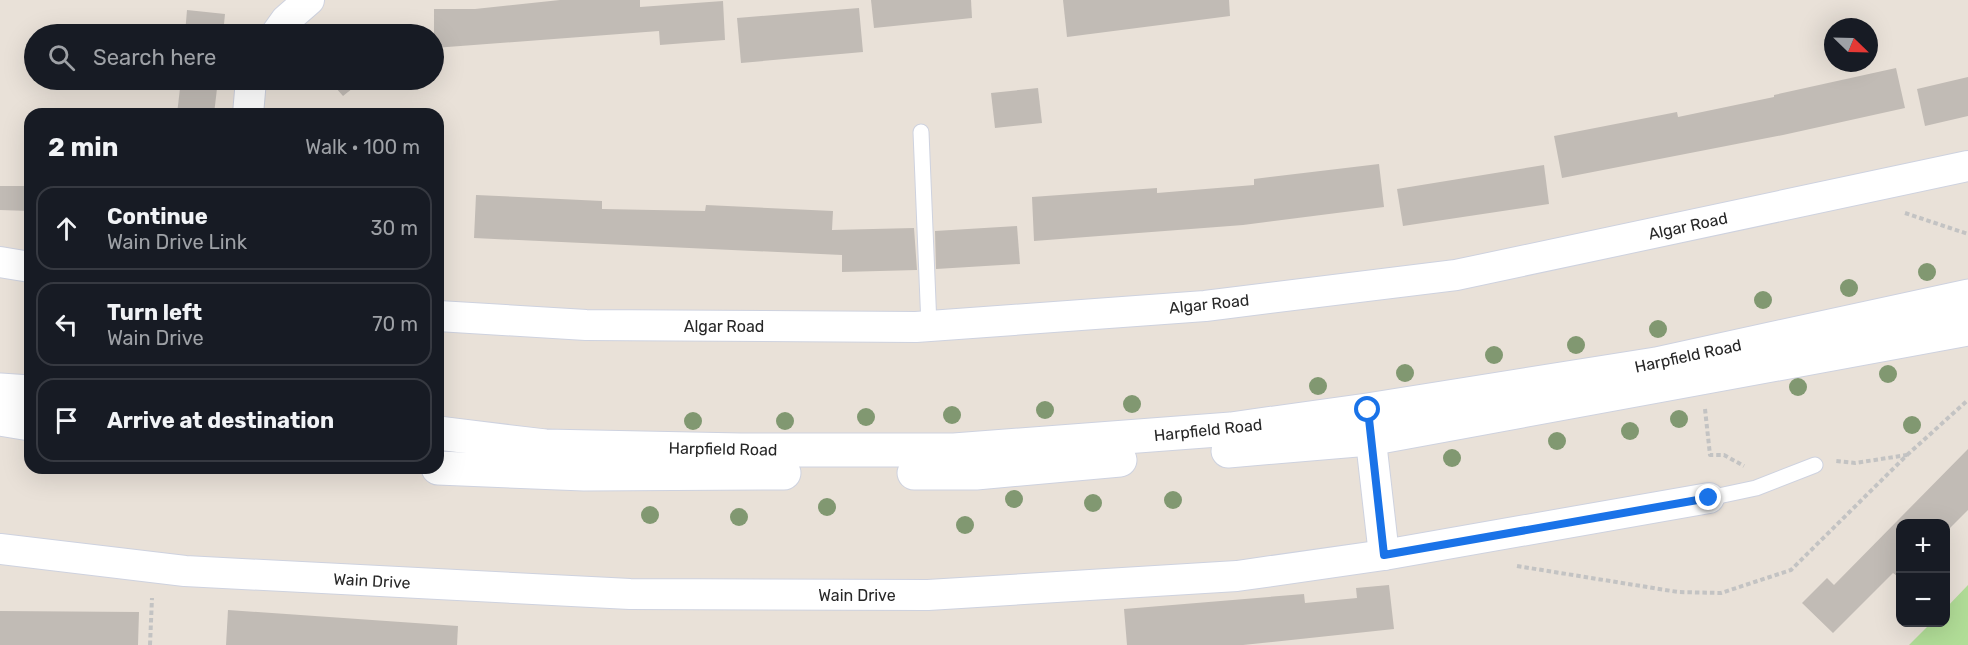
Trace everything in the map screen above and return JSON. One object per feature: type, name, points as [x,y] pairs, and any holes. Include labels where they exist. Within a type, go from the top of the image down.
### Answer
[{"type":"street","points":[[283,24],[309,0]]},
{"type":"street","points":[[249,108],[250,90]]},
{"type":"street","name":"Algar Road","points":[[444,316],[586,325],[929,326],[1205,306],[1456,275],[1968,166]]},
{"type":"street","points":[[0,262],[24,266]]},
{"type":"street","name":"Harpfield Road","points":[[444,434],[545,446],[741,450],[954,450],[1231,429],[1368,424],[1968,296]]},
{"type":"street","name":"Harpfield Road","points":[[444,468],[584,474],[976,473],[1368,424],[1701,378],[1968,330]]},
{"type":"street","points":[[0,390],[24,392]]},
{"type":"street","points":[[0,419],[24,423]]},
{"type":"street","points":[[1368,424],[1384,555]]},
{"type":"street","name":"Wain Drive","points":[[0,549],[153,567],[630,594],[928,595],[1237,576],[1384,555],[1709,498]]},
{"type":"lane","points":[[921,132],[929,326]]},
{"type":"lane","points":[[1709,498],[1756,488],[1815,465]]},
{"type":"path","points":[[1701,378],[1710,455],[1734,459],[1750,471],[1756,488]]},
{"type":"path","points":[[1514,565],[1678,592],[1721,593],[1791,570],[1907,455],[1968,400]]},
{"type":"path","points":[[1815,465],[1829,461],[1855,463],[1907,455]]},
{"type":"path","points":[[150,645],[153,567]]},
{"type":"green space","points":[[1968,585],[1968,645],[1909,645],[1927,627],[1950,627],[1950,604]]},
{"type":"building","points":[[560,0],[640,0],[640,7],[723,1],[725,40],[660,45],[659,31],[444,47],[444,24],[434,24],[434,9],[475,9]]},
{"type":"building","points":[[871,0],[971,0],[972,18],[874,28]]},
{"type":"building","points":[[1063,0],[1229,0],[1230,16],[1067,37]]},
{"type":"building","points":[[859,8],[863,52],[741,63],[737,18]]},
{"type":"building","points":[[187,10],[225,14],[224,24],[186,24]]},
{"type":"building","points":[[1896,68],[1905,108],[1783,135],[1562,178],[1554,136],[1677,112],[1678,117]]},
{"type":"building","points":[[1968,77],[1968,116],[1925,126],[1917,89]]},
{"type":"building","points":[[1038,88],[1042,123],[995,128],[991,93]]},
{"type":"building","points":[[180,90],[217,90],[215,108],[178,108]]},
{"type":"building","points":[[338,90],[350,90],[343,96]]},
{"type":"building","points":[[1379,164],[1384,207],[1243,225],[1034,241],[1032,197],[1157,188],[1157,193],[1254,185],[1254,179]]},
{"type":"building","points":[[1544,165],[1549,204],[1403,226],[1397,189]]},
{"type":"building","points":[[0,186],[24,186],[24,211],[0,210]]},
{"type":"building","points":[[476,195],[602,201],[602,209],[705,211],[706,205],[833,211],[832,230],[914,228],[917,270],[842,272],[842,255],[474,238]]},
{"type":"building","points":[[1017,226],[1020,264],[936,269],[935,231]]},
{"type":"building","points":[[1968,449],[1968,510],[1950,528],[1950,519],[1899,519]]},
{"type":"building","points":[[1896,522],[1896,575],[1893,573],[1833,633],[1802,603],[1827,578],[1834,585]]},
{"type":"building","points":[[1389,585],[1394,629],[1243,645],[1127,645],[1124,609],[1304,594],[1305,603],[1357,598],[1356,588]]},
{"type":"building","points":[[228,610],[458,626],[457,645],[226,645]]},
{"type":"building","points":[[0,611],[139,612],[138,645],[0,645]]},
{"type":"route","points":[[1368,410],[1369,439],[1384,555],[1709,498]]}]
